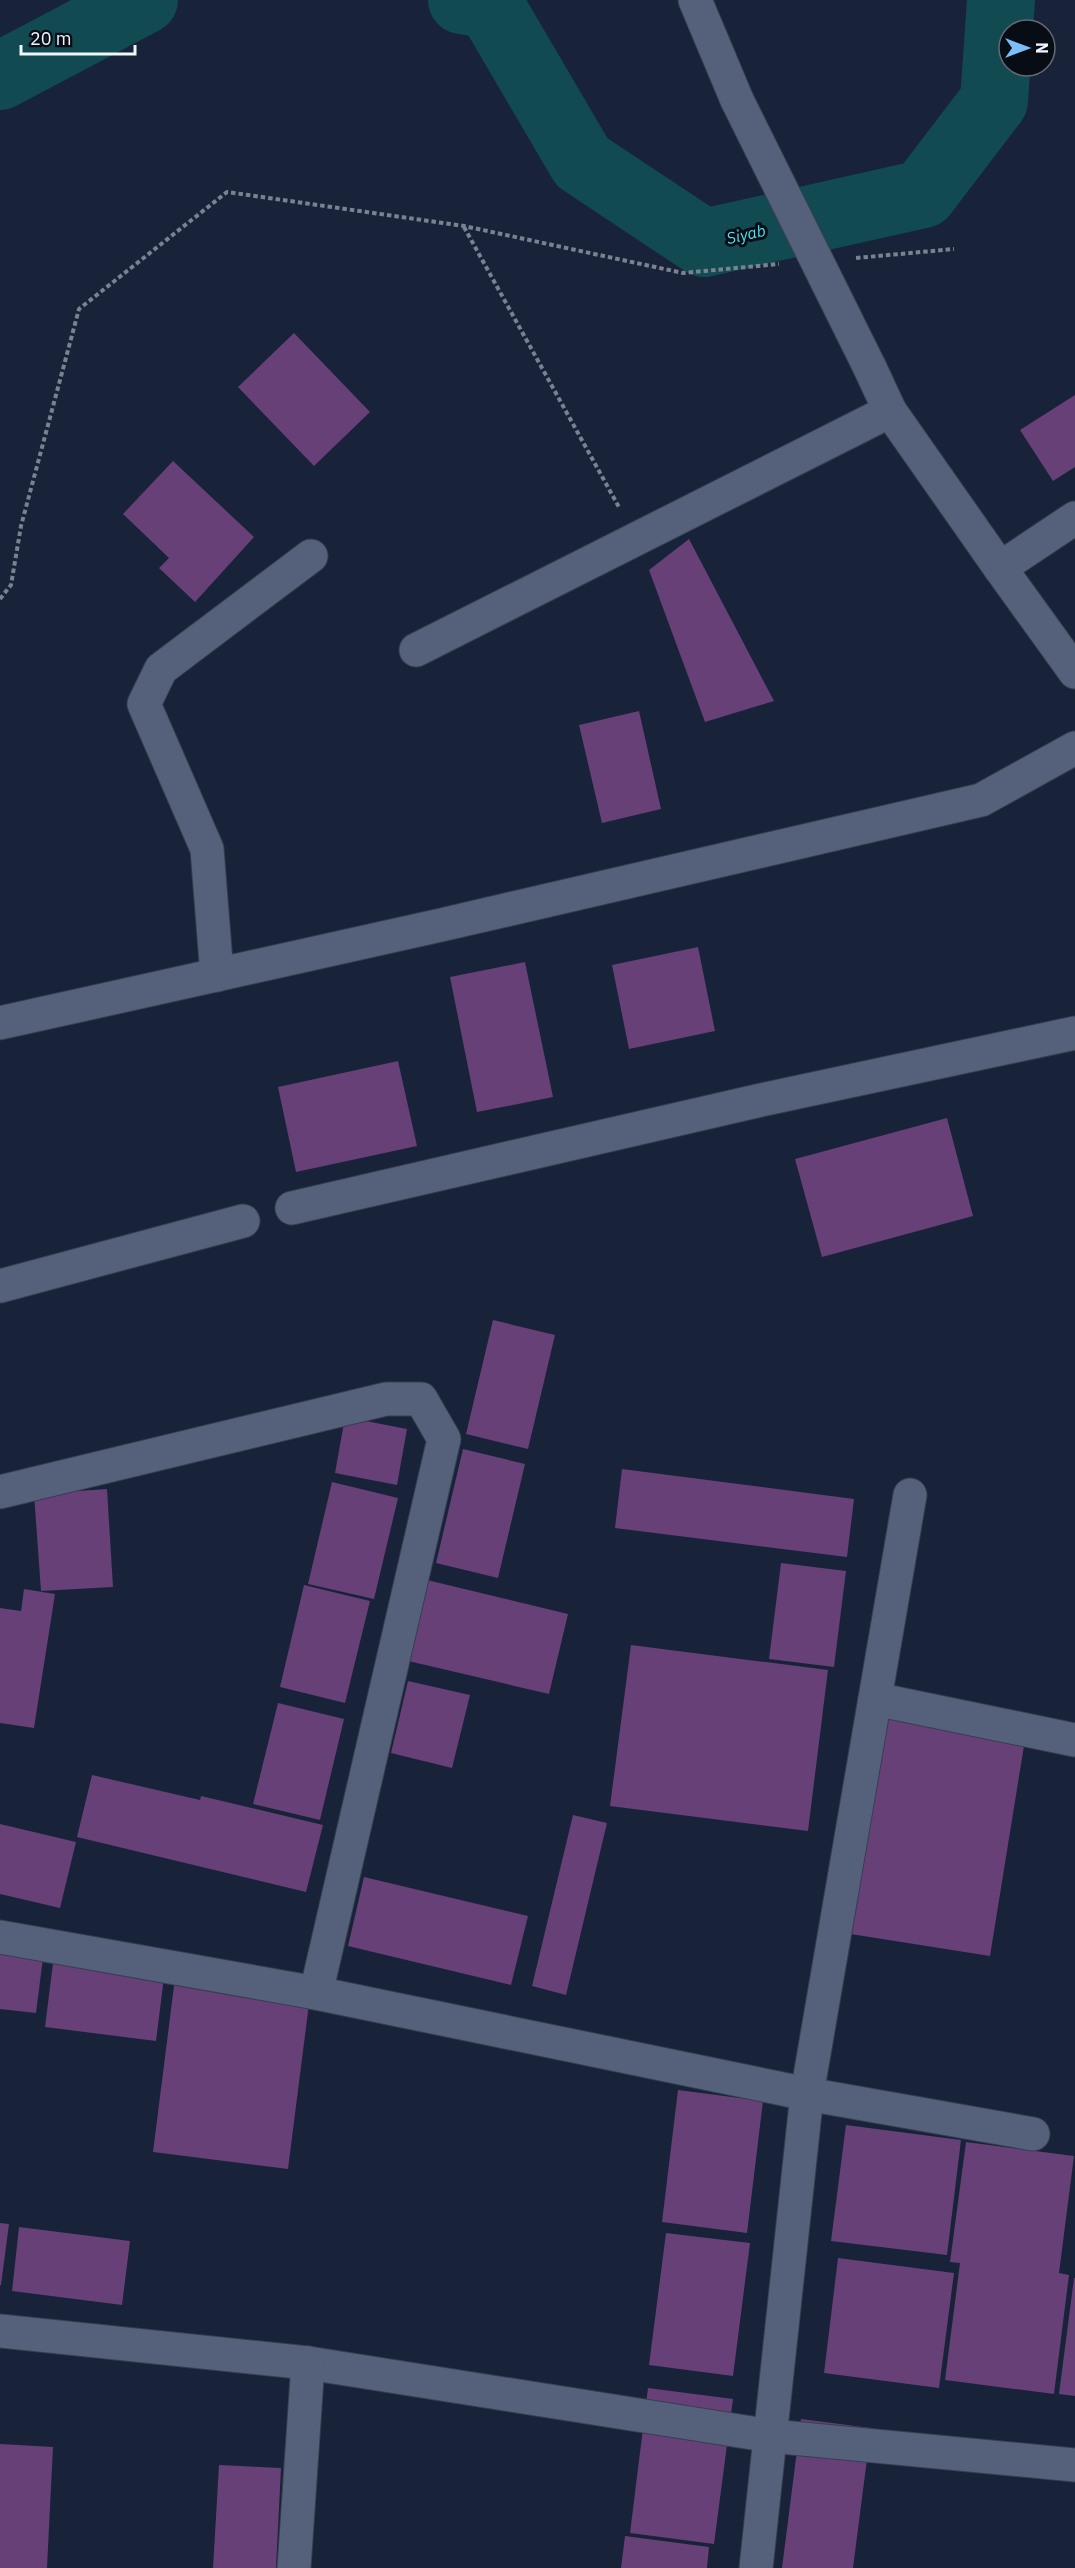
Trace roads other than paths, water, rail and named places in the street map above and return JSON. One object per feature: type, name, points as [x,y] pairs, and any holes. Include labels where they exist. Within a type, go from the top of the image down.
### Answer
[{"type":"street","points":[[695,0],[737,100],[890,411],[1075,672]]},
{"type":"street","points":[[416,650],[890,411]]},
{"type":"street","points":[[1000,568],[1075,518]]},
{"type":"street","points":[[217,975],[207,849],[144,704],[161,669],[311,556]]},
{"type":"street","points":[[0,1023],[981,800],[1075,748]]},
{"type":"street","points":[[292,1208],[761,1100],[1075,1033]]},
{"type":"street","points":[[0,1286],[243,1221]]},
{"type":"street","points":[[0,1492],[386,1399],[421,1399],[444,1439],[316,1993]]},
{"type":"street","points":[[756,2568],[807,2094],[910,1495]]},
{"type":"street","points":[[875,1699],[1075,1740]]},
{"type":"street","points":[[0,1937],[316,1993],[807,2094],[1033,2134]]},
{"type":"street","points":[[0,2331],[308,2363],[771,2436],[1075,2465]]},
{"type":"street","points":[[294,2568],[308,2363]]},
{"type":"waterway","name":"Siyab","points":[[0,76],[144,0]]},
{"type":"waterway","name":"Siyab","points":[[462,0],[490,5],[582,162],[704,243],[923,194],[994,101],[1001,0]]}]
